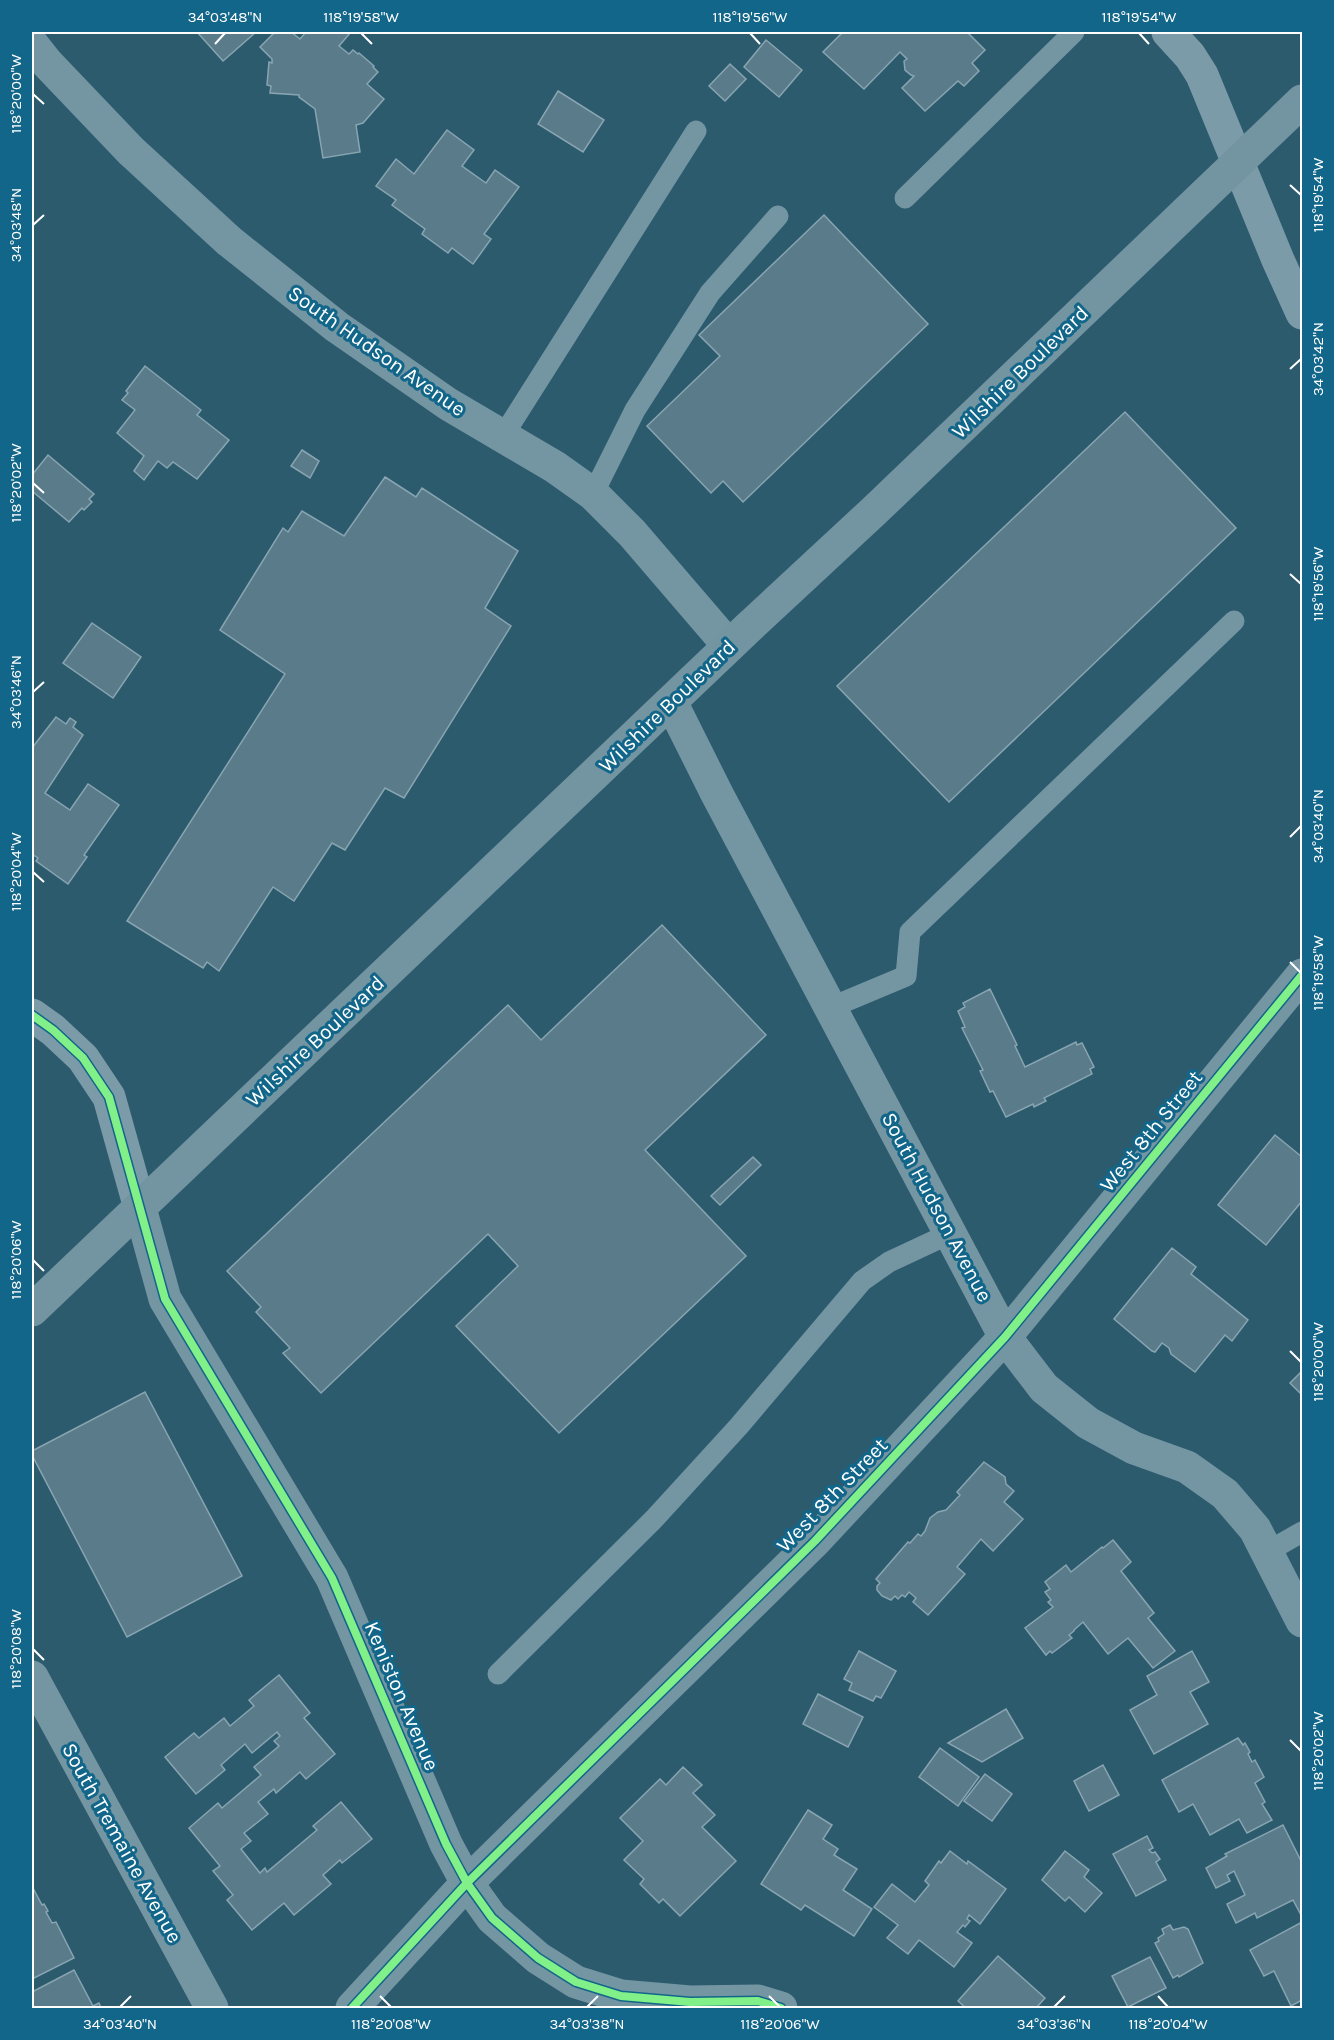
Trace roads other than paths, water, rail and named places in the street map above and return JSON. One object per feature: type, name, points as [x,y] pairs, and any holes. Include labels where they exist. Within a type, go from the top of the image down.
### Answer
[{"type":"main road","name":"Wilshire Boulevard","points":[[32,1311],[729,646],[881,505],[1302,101]]},
{"type":"street","points":[[1168,32],[1190,56],[1202,75],[1302,313]]},
{"type":"street","name":"South Hudson Avenue","points":[[32,44],[47,63],[131,151],[229,241],[337,327],[447,404],[555,467],[593,494],[632,533],[729,646]]},
{"type":"street","name":"South Hudson Avenue","points":[[671,702],[717,794],[1005,1337],[1044,1388],[1088,1423],[1134,1448],[1187,1467],[1225,1494],[1255,1529],[1302,1621]]},
{"type":"street","name":"West 8th Street","points":[[352,2008],[467,1883],[815,1541],[1005,1337],[1302,975]]},
{"type":"street","points":[[32,1015],[53,1030],[83,1058],[109,1097],[140,1208]]},
{"type":"street","name":"Keniston Avenue","points":[[140,1208],[165,1299],[332,1578],[446,1844],[467,1883],[492,1918],[538,1958],[576,1982],[621,1996],[690,2002],[758,2001],[781,2008]]},
{"type":"street","name":"South Tremaine Avenue","points":[[32,1677],[212,2008]]},
{"type":"lane","points":[[905,198],[1074,32]]},
{"type":"lane","points":[[503,436],[696,131]]},
{"type":"lane","points":[[593,494],[634,410],[710,293],[778,216]]},
{"type":"lane","points":[[832,1007],[906,976],[909,932],[1234,621]]},
{"type":"lane","points":[[498,1674],[654,1519],[739,1426],[862,1281],[889,1263],[951,1233]]},
{"type":"lane","points":[[1267,1552],[1302,1532]]}]
